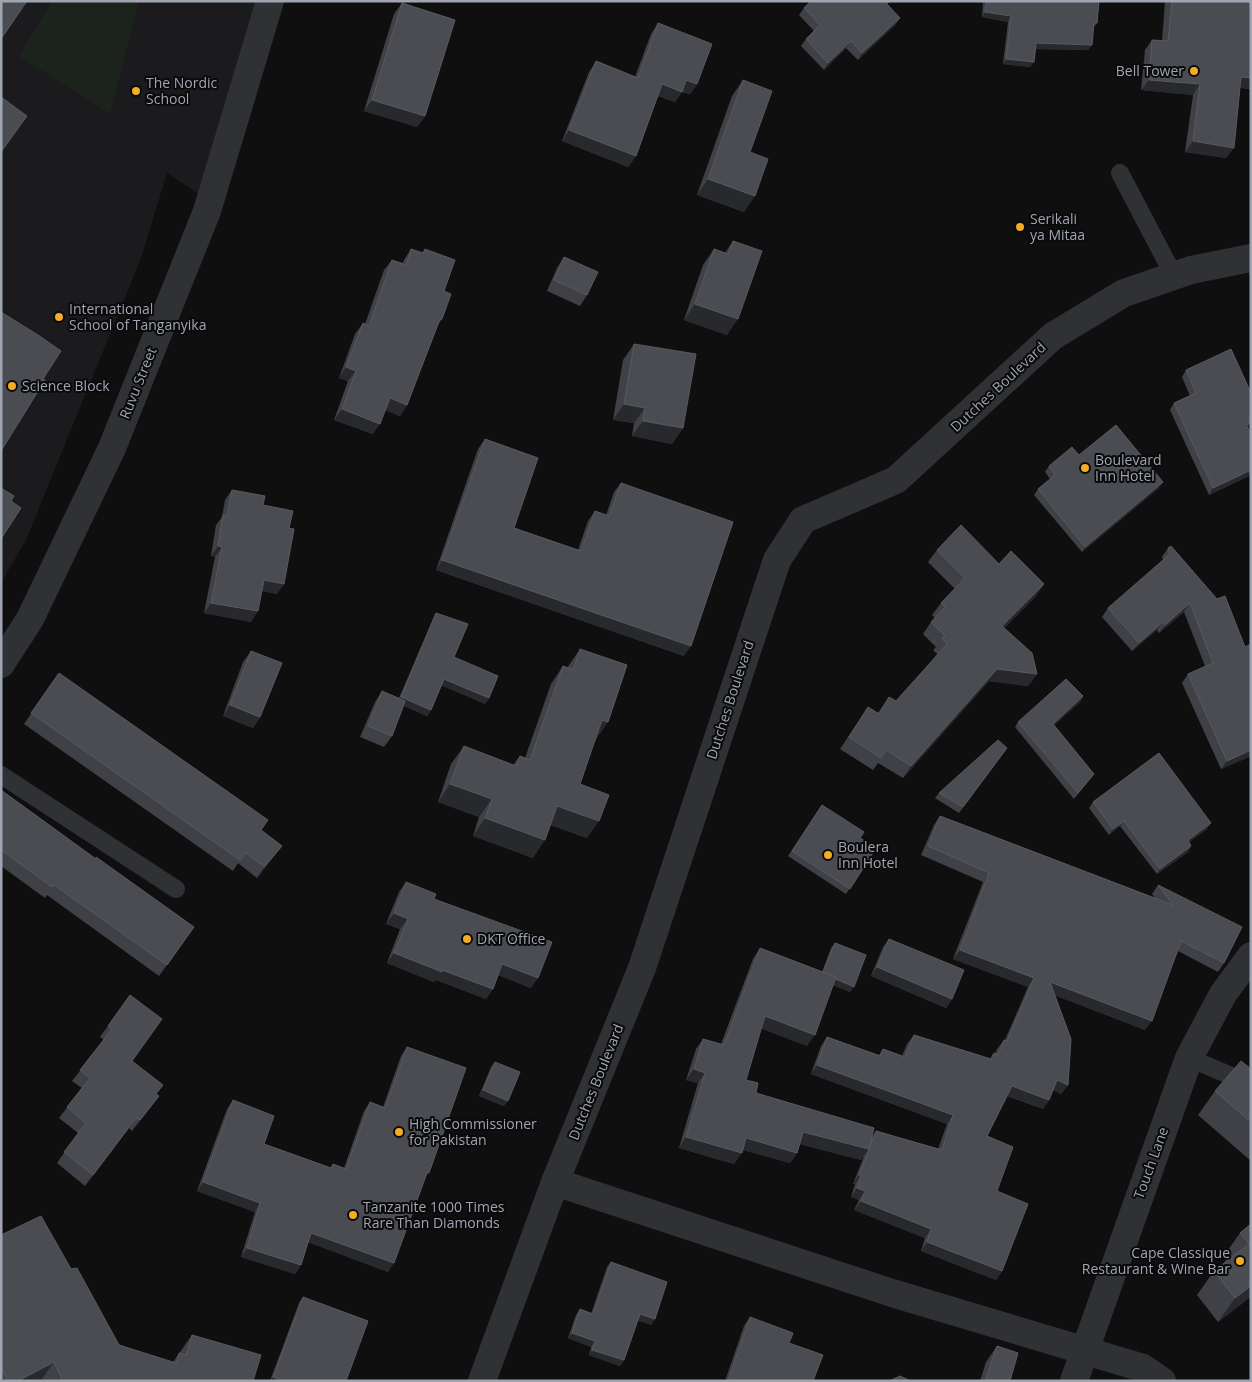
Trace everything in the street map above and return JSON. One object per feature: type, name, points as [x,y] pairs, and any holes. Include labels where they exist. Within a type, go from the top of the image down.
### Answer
[{"type":"street","name":"Ruvu Street","points":[[1,664],[30,619],[112,448],[207,211],[270,1]]},
{"type":"street","name":"Dutches Boulevard","points":[[482,1381],[555,1182],[642,968],[777,560],[803,520],[896,480],[1053,336],[1124,293],[1191,270],[1251,258]]},
{"type":"street","name":"Touch Lane","points":[[1074,1381],[1189,1058],[1224,994],[1251,956]]},
{"type":"street","points":[[555,1182],[892,1293],[1143,1368],[1162,1381]]},
{"type":"lane","points":[[1120,172],[1174,276]]},
{"type":"lane","points":[[1,775],[176,889]]},
{"type":"lane","points":[[1189,1058],[1229,1075],[1251,1090]]},
{"type":"shaded area","points":[[1,1],[259,1],[203,197],[167,173],[141,258],[26,540],[1,583]]},
{"type":"shaded area","points":[[52,1],[139,1],[110,114],[19,56]]},
{"type":"building","points":[[1,1],[27,1],[1,39]]},
{"type":"building","points":[[811,1],[889,1],[887,4],[900,18],[862,53],[851,41],[828,63],[806,39],[820,25],[804,8]]},
{"type":"building","points":[[987,1],[1099,1],[1092,45],[1036,43],[1034,62],[1006,59],[1011,16],[985,12]]},
{"type":"building","points":[[1172,1],[1251,1],[1251,78],[1241,77],[1234,148],[1193,141],[1200,84],[1149,80],[1152,40],[1168,41]]},
{"type":"building","points":[[402,3],[455,20],[425,116],[372,100]]},
{"type":"building","points":[[658,23],[712,44],[697,84],[686,80],[682,92],[662,84],[636,156],[569,130],[596,61],[638,78]]},
{"type":"building","points":[[743,80],[772,91],[750,152],[768,159],[755,196],[708,179]]},
{"type":"building","points":[[1,97],[27,116],[1,152]]},
{"type":"building","points":[[733,241],[762,251],[738,319],[695,304],[714,249],[728,254]]},
{"type":"building","points":[[411,249],[423,253],[425,249],[455,260],[444,291],[451,294],[407,405],[390,398],[380,424],[342,409],[356,371],[346,367],[363,323],[369,326],[392,260],[406,265]]},
{"type":"building","points":[[564,257],[598,272],[587,295],[554,280]]},
{"type":"building","points":[[1,312],[61,351],[1,451]]},
{"type":"building","points":[[634,344],[696,354],[683,428],[643,421],[645,408],[624,404]]},
{"type":"building","points":[[1231,349],[1251,393],[1251,423],[1246,425],[1251,434],[1251,470],[1213,488],[1174,403],[1196,393],[1186,370]]},
{"type":"building","points":[[1116,425],[1163,482],[1085,547],[1038,489],[1055,475],[1049,466],[1072,447],[1079,455]]},
{"type":"building","points":[[485,439],[538,458],[514,528],[581,551],[595,511],[609,516],[621,483],[733,522],[691,646],[442,560]]},
{"type":"building","points":[[1,488],[14,496],[11,501],[21,508],[1,539]]},
{"type":"building","points":[[232,490],[265,496],[263,505],[293,511],[289,528],[294,529],[284,584],[264,580],[258,611],[211,603],[222,547],[218,546],[223,515],[227,516]]},
{"type":"building","points":[[961,525],[999,564],[1011,551],[1044,584],[1002,626],[1032,653],[1037,674],[997,669],[911,766],[886,750],[881,758],[849,737],[868,707],[879,714],[889,697],[896,701],[947,644],[942,638],[945,636],[931,622],[945,607],[941,603],[965,578],[937,550]]},
{"type":"building","points":[[1171,546],[1217,599],[1225,596],[1245,647],[1251,644],[1251,750],[1227,761],[1188,674],[1213,663],[1190,603],[1165,625],[1163,622],[1139,643],[1108,608],[1170,554],[1168,548]]},
{"type":"building","points":[[436,613],[468,624],[454,657],[498,676],[489,698],[444,679],[431,710],[401,697]]},
{"type":"building","points":[[580,649],[627,665],[608,722],[602,720],[580,784],[609,795],[599,821],[557,806],[545,840],[485,818],[492,799],[450,784],[464,746],[516,766],[520,756],[530,760],[563,666],[573,670]]},
{"type":"building","points":[[251,651],[282,663],[260,717],[230,705]]},
{"type":"building","points":[[59,673],[268,820],[261,830],[282,846],[264,867],[246,853],[240,860],[31,713]]},
{"type":"building","points":[[1066,679],[1083,696],[1053,724],[1094,774],[1078,793],[1018,722]]},
{"type":"building","points":[[382,691],[405,701],[392,736],[368,726]]},
{"type":"building","points":[[998,740],[1007,748],[963,807],[939,793]]},
{"type":"building","points":[[1159,753],[1211,823],[1188,840],[1191,846],[1160,869],[1124,821],[1113,829],[1093,802]]},
{"type":"building","points":[[1,790],[194,927],[167,965],[1,850]]},
{"type":"building","points":[[822,805],[864,832],[860,838],[876,848],[850,889],[792,851]]},
{"type":"building","points":[[940,816],[1173,905],[1158,885],[1242,927],[1224,963],[1181,941],[1152,1021],[1050,982],[1071,1039],[1068,1085],[1057,1080],[1049,1100],[1012,1086],[987,1136],[1013,1147],[997,1191],[1028,1204],[1002,1271],[927,1242],[931,1229],[861,1201],[865,1191],[857,1188],[861,1175],[859,1175],[876,1131],[942,1150],[953,1115],[817,1065],[827,1037],[880,1056],[883,1049],[905,1057],[914,1035],[991,1059],[994,1053],[998,1055],[1004,1040],[1007,1041],[1034,978],[960,950],[989,873],[928,846]]},
{"type":"building","points":[[406,882],[436,894],[434,899],[552,942],[538,978],[502,964],[493,989],[394,953],[408,919],[394,913]]},
{"type":"building","points":[[889,939],[964,970],[952,999],[877,967]]},
{"type":"building","points":[[835,943],[866,955],[854,987],[823,972]]},
{"type":"building","points":[[760,948],[836,977],[815,1035],[765,1016],[746,1080],[758,1083],[756,1093],[874,1128],[869,1149],[803,1132],[797,1153],[746,1138],[742,1153],[686,1137],[705,1073],[694,1069],[703,1039],[724,1045]]},
{"type":"building","points":[[130,995],[162,1019],[132,1061],[163,1085],[156,1094],[159,1096],[140,1120],[136,1118],[93,1175],[64,1152],[86,1123],[67,1107],[90,1078],[80,1070],[112,1029],[108,1026]]},
{"type":"building","points":[[407,1047],[466,1068],[429,1173],[427,1173],[394,1263],[311,1233],[301,1265],[247,1248],[260,1203],[203,1182],[233,1100],[274,1116],[264,1144],[331,1168],[333,1164],[346,1169],[370,1102],[385,1108]]},
{"type":"building","points":[[1241,1061],[1251,1069],[1251,1122],[1215,1091]]},
{"type":"building","points":[[495,1062],[520,1072],[508,1101],[483,1090]]},
{"type":"building","points":[[41,1216],[71,1269],[77,1268],[119,1345],[176,1363],[179,1353],[186,1355],[192,1335],[261,1355],[253,1381],[63,1381],[54,1362],[18,1381],[8,1381],[1,1367],[1,1235]]},
{"type":"building","points":[[1251,1224],[1251,1286],[1235,1298],[1214,1271],[1249,1244],[1240,1233]]},
{"type":"building","points":[[611,1262],[667,1282],[655,1319],[640,1314],[624,1360],[592,1350],[595,1341],[572,1333],[580,1309],[593,1314]]},
{"type":"building","points":[[303,1297],[368,1321],[346,1381],[283,1381],[273,1377]]},
{"type":"building","points":[[750,1317],[793,1333],[789,1343],[823,1355],[813,1381],[728,1381]]},
{"type":"building","points":[[997,1346],[1018,1353],[1010,1381],[985,1381]]},
{"type":"building","points":[[900,1376],[911,1381],[889,1381]]},
{"type":"place","name":"Bell Tower","points":[[1194,71]]},
{"type":"place","name":"The Nordic School","points":[[136,91]]},
{"type":"place","name":"Serikali ya Mitaa","points":[[1020,227]]},
{"type":"place","name":"International School of Tanganyika","points":[[59,317]]},
{"type":"place","name":"Science Block","points":[[12,386]]},
{"type":"place","name":"Boulevard Inn Hotel","points":[[1085,468]]},
{"type":"place","name":"Boulera Inn Hotel","points":[[828,855]]},
{"type":"place","name":"DKT Office","points":[[467,939]]},
{"type":"place","name":"High Commissioner for Pakistan","points":[[399,1132]]},
{"type":"place","name":"Tanzanite 1000 Times Rare Than Diamonds","points":[[353,1215]]},
{"type":"place","name":"Cape Classique Restaurant & Wine Bar","points":[[1240,1261]]}]
